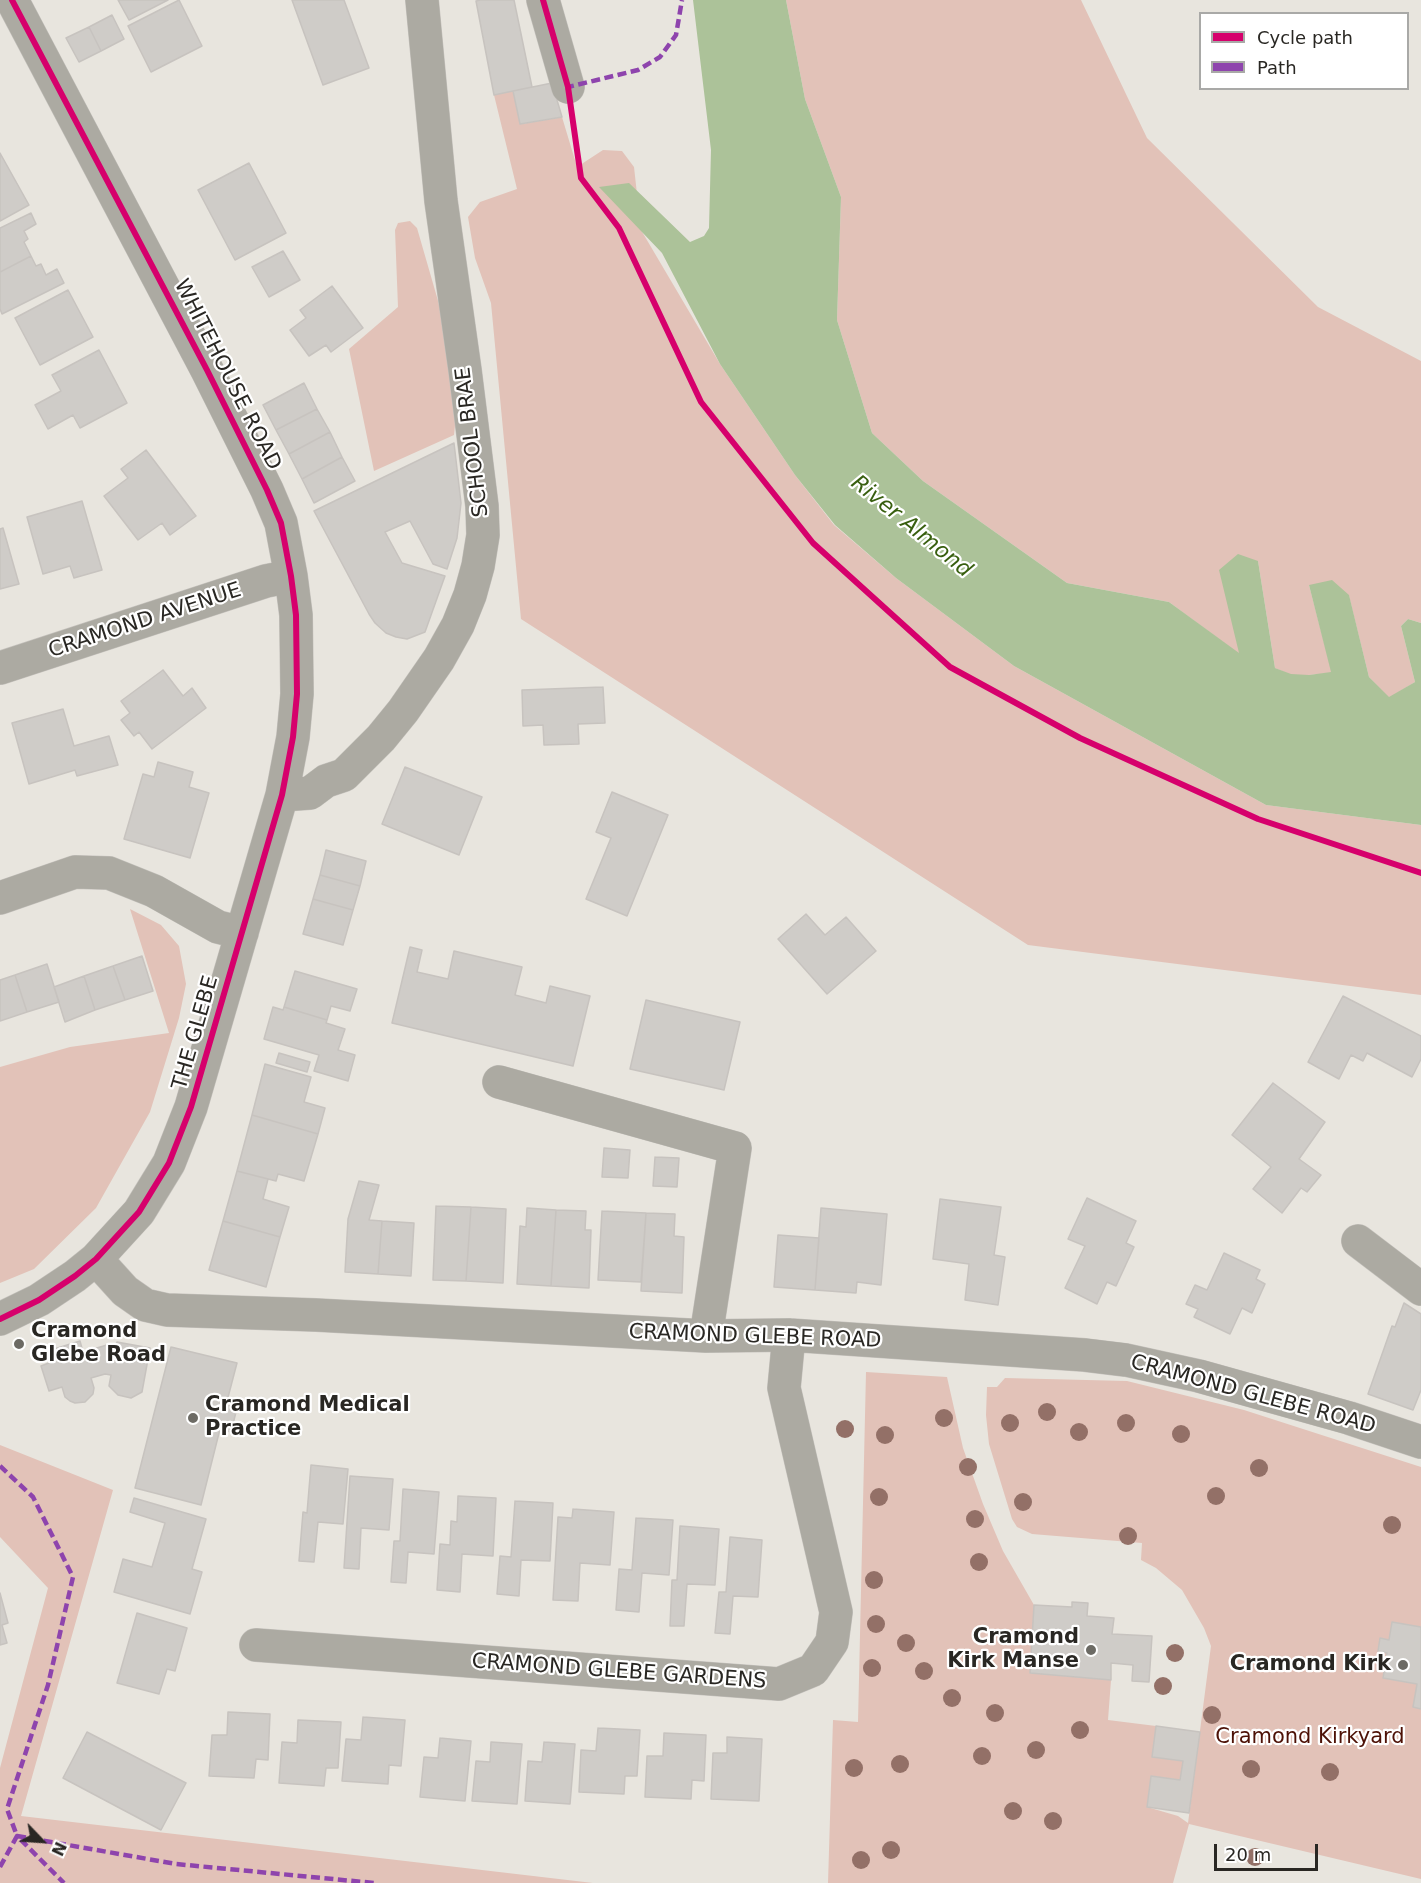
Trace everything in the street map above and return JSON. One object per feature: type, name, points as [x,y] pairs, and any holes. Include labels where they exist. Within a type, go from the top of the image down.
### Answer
[{"type":"street","name":"WHITEHOUSE ROAD","points":[[12,0],[207,370],[281,523],[296,615],[297,694],[293,737],[282,795]]},
{"type":"street","name":"SCHOOL BRAE","points":[[282,795],[309,794],[326,781],[344,775],[381,738],[439,659],[458,625],[478,566],[483,535],[483,506],[441,201],[422,0]]},
{"type":"street","points":[[543,0],[568,87]]},
{"type":"street","name":"CRAMOND AVENUE","points":[[0,668],[255,585],[291,576]]},
{"type":"street","name":"THE GLEBE","points":[[0,1318],[39,1300],[75,1276],[96,1258],[139,1212],[169,1163],[191,1107],[282,795]]},
{"type":"street","points":[[0,898],[75,872],[109,873],[154,891],[218,927],[242,933]]},
{"type":"street","points":[[499,1082],[735,1148],[706,1336]]},
{"type":"street","points":[[1358,1241],[1421,1289]]},
{"type":"street","name":"CRAMOND GLEBE ROAD","points":[[96,1258],[125,1291],[145,1305],[167,1310],[350,1317],[706,1336],[789,1335],[1085,1355],[1126,1360],[1199,1376],[1349,1418],[1421,1442]]},
{"type":"street","name":"CRAMOND GLEBE GARDENS","points":[[256,1645],[779,1684],[813,1670],[832,1642],[836,1612],[784,1388],[789,1335]]},
{"type":"green space","points":[[786,0],[1081,0],[1147,138],[1318,307],[1421,361],[1421,623],[1408,619],[1401,626],[1415,682],[1389,698],[1369,677],[1349,596],[1309,585],[1332,673],[1291,675],[1275,668],[1258,561],[1239,654],[1169,602],[1067,583],[923,481],[872,433],[837,320],[841,197],[805,99]]},
{"type":"green space","points":[[513,91],[521,124],[562,117],[577,167],[603,150],[622,151],[634,167],[641,230],[720,364],[795,475],[834,525],[896,578],[1014,666],[1266,805],[1421,825],[1421,995],[1028,945],[521,619],[491,303],[475,258],[468,217],[480,202],[517,189],[494,95]]},
{"type":"green space","points":[[410,221],[417,228],[460,377],[454,435],[374,471],[349,349],[398,307],[395,230],[398,223]]},
{"type":"green space","points":[[130,909],[161,925],[179,946],[186,984],[179,1018],[150,1112],[96,1208],[34,1269],[0,1283],[0,1067],[70,1047],[169,1033]]},
{"type":"green space","name":"Cramond Kirkyard","points":[[866,1372],[947,1377],[963,1448],[983,1504],[1003,1551],[1034,1605],[1030,1673],[1111,1680],[1108,1720],[1156,1726],[1183,1761],[1180,1780],[1151,1776],[1147,1807],[1178,1816],[1188,1823],[1211,1646],[1204,1628],[1182,1590],[1156,1568],[1141,1560],[1142,1543],[1032,1534],[1017,1527],[1012,1519],[989,1444],[986,1415],[987,1387],[997,1387],[1005,1378],[1127,1381],[1244,1410],[1421,1467],[1421,1879],[1189,1824],[1173,1883],[828,1883],[833,1720],[858,1722]]},
{"type":"green space","points":[[0,1445],[113,1490],[21,1816],[593,1883],[0,1883],[0,1768],[48,1588],[0,1537]]},
{"type":"water","name":"River Almond","points":[[693,0],[786,0],[805,99],[841,197],[837,320],[872,433],[923,481],[1067,583],[1169,602],[1239,653],[1219,570],[1238,554],[1258,561],[1275,668],[1291,674],[1309,675],[1331,672],[1309,585],[1332,580],[1349,595],[1369,677],[1389,697],[1415,682],[1401,626],[1408,619],[1421,623],[1421,825],[1266,805],[1014,666],[896,578],[835,525],[795,475],[720,364],[662,253],[599,187],[629,183],[690,242],[704,236],[709,228],[711,150]]},
{"type":"building","points":[[118,0],[168,0],[129,20]]},
{"type":"building","points":[[179,0],[202,46],[151,72],[128,26]]},
{"type":"building","points":[[292,0],[344,0],[369,68],[323,85]]},
{"type":"building","points":[[514,0],[532,87],[494,95],[476,1]]},
{"type":"building","points":[[112,15],[124,39],[101,51],[89,27]]},
{"type":"building","points":[[89,27],[101,51],[79,62],[66,38]]},
{"type":"building","points":[[552,83],[562,117],[520,124],[513,91]]},
{"type":"building","points":[[0,153],[29,205],[0,221]]},
{"type":"building","points":[[249,163],[286,233],[235,260],[198,190]]},
{"type":"building","points":[[31,213],[36,224],[24,231],[28,239],[24,242],[31,256],[0,272],[0,228]]},
{"type":"building","points":[[283,251],[300,280],[269,297],[252,267]]},
{"type":"building","points":[[31,256],[36,266],[41,264],[46,275],[57,269],[64,283],[2,314],[0,272]]},
{"type":"building","points":[[332,286],[363,328],[331,352],[326,345],[309,356],[290,330],[306,318],[300,310]]},
{"type":"building","points":[[68,290],[93,337],[40,365],[15,318]]},
{"type":"building","points":[[99,350],[127,403],[80,428],[73,415],[48,429],[35,405],[61,391],[52,375]]},
{"type":"building","points":[[304,383],[317,409],[276,430],[263,405]]},
{"type":"building","points":[[317,409],[330,432],[289,454],[276,430]]},
{"type":"building","points":[[330,432],[342,457],[302,479],[289,454]]},
{"type":"building","points":[[454,443],[461,503],[457,538],[447,569],[433,564],[410,521],[385,532],[402,563],[445,576],[425,632],[407,639],[396,637],[386,633],[369,614],[314,511]]},
{"type":"building","points":[[146,450],[196,516],[170,535],[162,523],[138,540],[104,496],[128,478],[121,469]]},
{"type":"building","points":[[342,457],[355,481],[314,503],[302,479]]},
{"type":"building","points":[[82,501],[102,570],[74,578],[70,566],[43,574],[27,517]]},
{"type":"building","points":[[3,528],[19,584],[0,589],[0,529]]},
{"type":"building","points":[[163,670],[183,696],[192,688],[206,708],[152,749],[139,732],[134,736],[121,720],[130,713],[121,701]]},
{"type":"building","points":[[603,687],[605,723],[578,724],[579,744],[544,745],[543,725],[523,726],[522,690]]},
{"type":"building","points":[[63,709],[74,746],[109,736],[118,765],[77,776],[75,770],[29,784],[12,723]]},
{"type":"building","points":[[158,762],[193,772],[189,787],[209,793],[190,858],[124,839],[143,774],[154,777]]},
{"type":"building","points":[[405,767],[482,797],[459,855],[382,824]]},
{"type":"building","points":[[612,792],[668,815],[627,916],[586,899],[611,838],[596,832]]},
{"type":"building","points":[[326,850],[366,861],[360,886],[320,875]]},
{"type":"building","points":[[320,875],[360,886],[353,910],[313,899]]},
{"type":"building","points":[[313,899],[353,910],[343,945],[303,934]]},
{"type":"building","points":[[806,914],[825,935],[846,917],[876,951],[827,994],[778,939]]},
{"type":"building","points":[[410,947],[422,950],[417,972],[448,979],[454,951],[522,967],[515,995],[546,1003],[550,986],[590,996],[573,1066],[392,1023]]},
{"type":"building","points":[[142,956],[153,991],[125,1000],[113,966]]},
{"type":"building","points":[[47,964],[59,1002],[27,1012],[15,975]]},
{"type":"building","points":[[113,966],[125,1000],[95,1010],[84,976]]},
{"type":"building","points":[[295,971],[357,989],[350,1011],[331,1006],[327,1020],[284,1007]]},
{"type":"building","points":[[15,975],[27,1012],[0,1021],[0,980]]},
{"type":"building","points":[[84,976],[95,1010],[65,1022],[54,987]]},
{"type":"building","points":[[1343,996],[1421,1036],[1421,1059],[1412,1077],[1367,1053],[1363,1061],[1351,1055],[1339,1079],[1308,1062]]},
{"type":"building","points":[[646,1000],[740,1022],[724,1090],[630,1069]]},
{"type":"building","points":[[273,1007],[283,1010],[284,1007],[327,1020],[326,1023],[345,1029],[338,1050],[355,1055],[348,1081],[314,1071],[319,1055],[264,1039]]},
{"type":"building","points":[[279,1053],[310,1062],[307,1072],[276,1063]]},
{"type":"building","points":[[265,1064],[311,1077],[304,1102],[325,1108],[318,1134],[252,1115]]},
{"type":"building","points":[[1273,1083],[1325,1122],[1299,1159],[1321,1175],[1307,1192],[1301,1188],[1282,1213],[1253,1189],[1271,1167],[1232,1135]]},
{"type":"building","points":[[252,1115],[318,1134],[304,1181],[278,1174],[276,1181],[237,1171]]},
{"type":"building","points":[[604,1148],[630,1150],[628,1178],[602,1177]]},
{"type":"building","points":[[655,1157],[679,1158],[677,1187],[653,1186]]},
{"type":"building","points":[[237,1171],[268,1179],[263,1199],[289,1207],[280,1237],[223,1221]]},
{"type":"building","points":[[359,1181],[379,1185],[369,1220],[382,1221],[378,1274],[345,1272],[348,1219]]},
{"type":"building","points":[[1087,1198],[1136,1221],[1126,1243],[1134,1247],[1116,1286],[1107,1282],[1097,1304],[1065,1288],[1085,1246],[1068,1239]]},
{"type":"building","points":[[940,1199],[1001,1207],[994,1255],[1005,1257],[998,1305],[965,1300],[969,1264],[933,1259]]},
{"type":"building","points":[[436,1206],[471,1207],[466,1281],[433,1280]]},
{"type":"building","points":[[471,1207],[506,1209],[503,1283],[466,1281]]},
{"type":"building","points":[[527,1208],[556,1210],[551,1286],[517,1284],[520,1226],[526,1227]]},
{"type":"building","points":[[821,1208],[887,1214],[881,1285],[857,1282],[856,1293],[815,1290]]},
{"type":"building","points":[[556,1210],[586,1211],[585,1230],[591,1230],[589,1288],[551,1286]]},
{"type":"building","points":[[602,1211],[646,1213],[641,1282],[598,1280]]},
{"type":"building","points":[[646,1213],[675,1214],[674,1236],[684,1237],[682,1293],[641,1291]]},
{"type":"building","points":[[223,1221],[280,1237],[266,1287],[209,1270]]},
{"type":"building","points":[[382,1221],[414,1223],[411,1276],[378,1274]]},
{"type":"building","points":[[778,1235],[819,1238],[815,1290],[774,1287]]},
{"type":"building","points":[[1224,1253],[1260,1270],[1256,1279],[1265,1284],[1252,1313],[1242,1308],[1230,1334],[1194,1317],[1198,1309],[1186,1304],[1195,1285],[1207,1290]]},
{"type":"building","points":[[1404,1303],[1421,1314],[1421,1390],[1413,1410],[1368,1394],[1392,1326],[1395,1327]]},
{"type":"building","points":[[80,1341],[83,1352],[107,1345],[116,1347],[117,1342],[150,1348],[142,1392],[131,1398],[118,1395],[109,1386],[111,1375],[105,1374],[91,1378],[93,1394],[85,1402],[70,1401],[65,1397],[62,1387],[49,1391],[41,1366],[54,1361],[51,1350]]},
{"type":"building","name":"Cramond Medical Practice","points":[[171,1347],[237,1363],[226,1405],[237,1408],[231,1432],[220,1429],[201,1505],[135,1488]]},
{"type":"building","points":[[311,1465],[348,1469],[343,1524],[318,1522],[314,1562],[299,1561],[303,1512],[307,1513]]},
{"type":"building","points":[[350,1476],[393,1479],[389,1530],[361,1528],[359,1569],[344,1568]]},
{"type":"building","points":[[403,1489],[439,1492],[434,1554],[408,1552],[406,1583],[391,1582],[394,1541],[400,1541]]},
{"type":"building","points":[[458,1496],[496,1498],[493,1556],[462,1554],[460,1592],[437,1590],[440,1544],[450,1545],[451,1521],[457,1522]]},
{"type":"building","points":[[134,1498],[206,1519],[192,1569],[202,1572],[190,1614],[114,1592],[123,1559],[152,1567],[165,1523],[130,1512]]},
{"type":"building","points":[[515,1501],[553,1503],[550,1561],[521,1560],[519,1596],[497,1594],[500,1556],[511,1557]]},
{"type":"building","points":[[573,1509],[614,1512],[610,1565],[580,1563],[578,1601],[553,1600],[558,1517],[572,1518]]},
{"type":"building","points":[[636,1518],[673,1520],[669,1575],[642,1573],[639,1612],[616,1610],[619,1569],[632,1570]]},
{"type":"building","points":[[680,1526],[719,1529],[715,1585],[687,1584],[684,1626],[670,1626],[672,1580],[677,1580]]},
{"type":"building","points":[[730,1537],[762,1540],[758,1597],[733,1596],[730,1634],[715,1633],[719,1592],[726,1592]]},
{"type":"building","points":[[0,1593],[8,1623],[2,1625],[7,1643],[0,1645]]},
{"type":"building","name":"Cramond Kirk Manse","points":[[1072,1602],[1088,1603],[1087,1616],[1114,1618],[1112,1634],[1152,1636],[1149,1682],[1132,1681],[1133,1665],[1111,1663],[1111,1680],[1030,1673],[1034,1605],[1072,1607]]},
{"type":"building","points":[[137,1613],[187,1628],[175,1671],[167,1669],[159,1694],[117,1683]]},
{"type":"building","name":"Cramond Kirk","points":[[1392,1622],[1421,1627],[1421,1709],[1413,1707],[1417,1684],[1383,1678],[1387,1653],[1378,1651],[1380,1638],[1389,1640]]},
{"type":"building","points":[[228,1712],[270,1714],[268,1760],[256,1759],[254,1778],[209,1776],[212,1735],[227,1735]]},
{"type":"building","points":[[363,1717],[405,1720],[401,1766],[389,1765],[388,1784],[342,1781],[346,1739],[361,1740]]},
{"type":"building","points":[[298,1720],[341,1722],[338,1768],[326,1768],[324,1786],[279,1783],[282,1742],[297,1743]]},
{"type":"building","points":[[1156,1726],[1200,1732],[1189,1813],[1147,1807],[1151,1776],[1180,1780],[1183,1761],[1152,1757]]},
{"type":"building","points":[[598,1728],[640,1730],[637,1776],[625,1776],[624,1794],[579,1792],[581,1750],[596,1751]]},
{"type":"building","points":[[87,1732],[186,1783],[161,1830],[63,1778]]},
{"type":"building","points":[[664,1733],[706,1735],[704,1781],[692,1780],[691,1799],[645,1797],[647,1756],[663,1756]]},
{"type":"building","points":[[727,1737],[762,1739],[759,1801],[711,1799],[713,1753],[727,1753]]},
{"type":"building","points":[[440,1738],[471,1741],[465,1801],[420,1797],[424,1757],[438,1758]]},
{"type":"building","points":[[491,1742],[522,1744],[517,1804],[472,1801],[476,1761],[490,1762]]},
{"type":"building","points":[[544,1742],[575,1744],[570,1804],[525,1801],[528,1761],[542,1762]]},
{"type":"marked path","points":[[568,90],[568,87],[638,70],[660,57],[676,35],[682,0]]},
{"type":"marked path","points":[[0,1466],[33,1497],[73,1577],[48,1685],[7,1809],[17,1836],[176,1864],[374,1883]]},
{"type":"marked path","points":[[0,1867],[17,1836],[64,1883]]},
{"type":"cycle path","points":[[0,1319],[39,1300],[96,1259],[139,1212],[169,1163],[191,1107],[282,795],[293,737],[297,694],[296,615],[281,523],[207,370],[12,0]]},
{"type":"cycle path","points":[[543,0],[568,87],[581,178],[619,228],[701,402],[813,543],[950,667],[1080,738],[1258,819],[1421,873]]},
{"type":"place","name":"Cramond Glebe Road","points":[[19,1344]]},
{"type":"place","name":"Cramond Medical Practice","points":[[193,1418]]},
{"type":"place","name":"Cramond Kirk Manse","points":[[1091,1650]]},
{"type":"place","name":"Cramond Kirk","points":[[1403,1665]]}]
